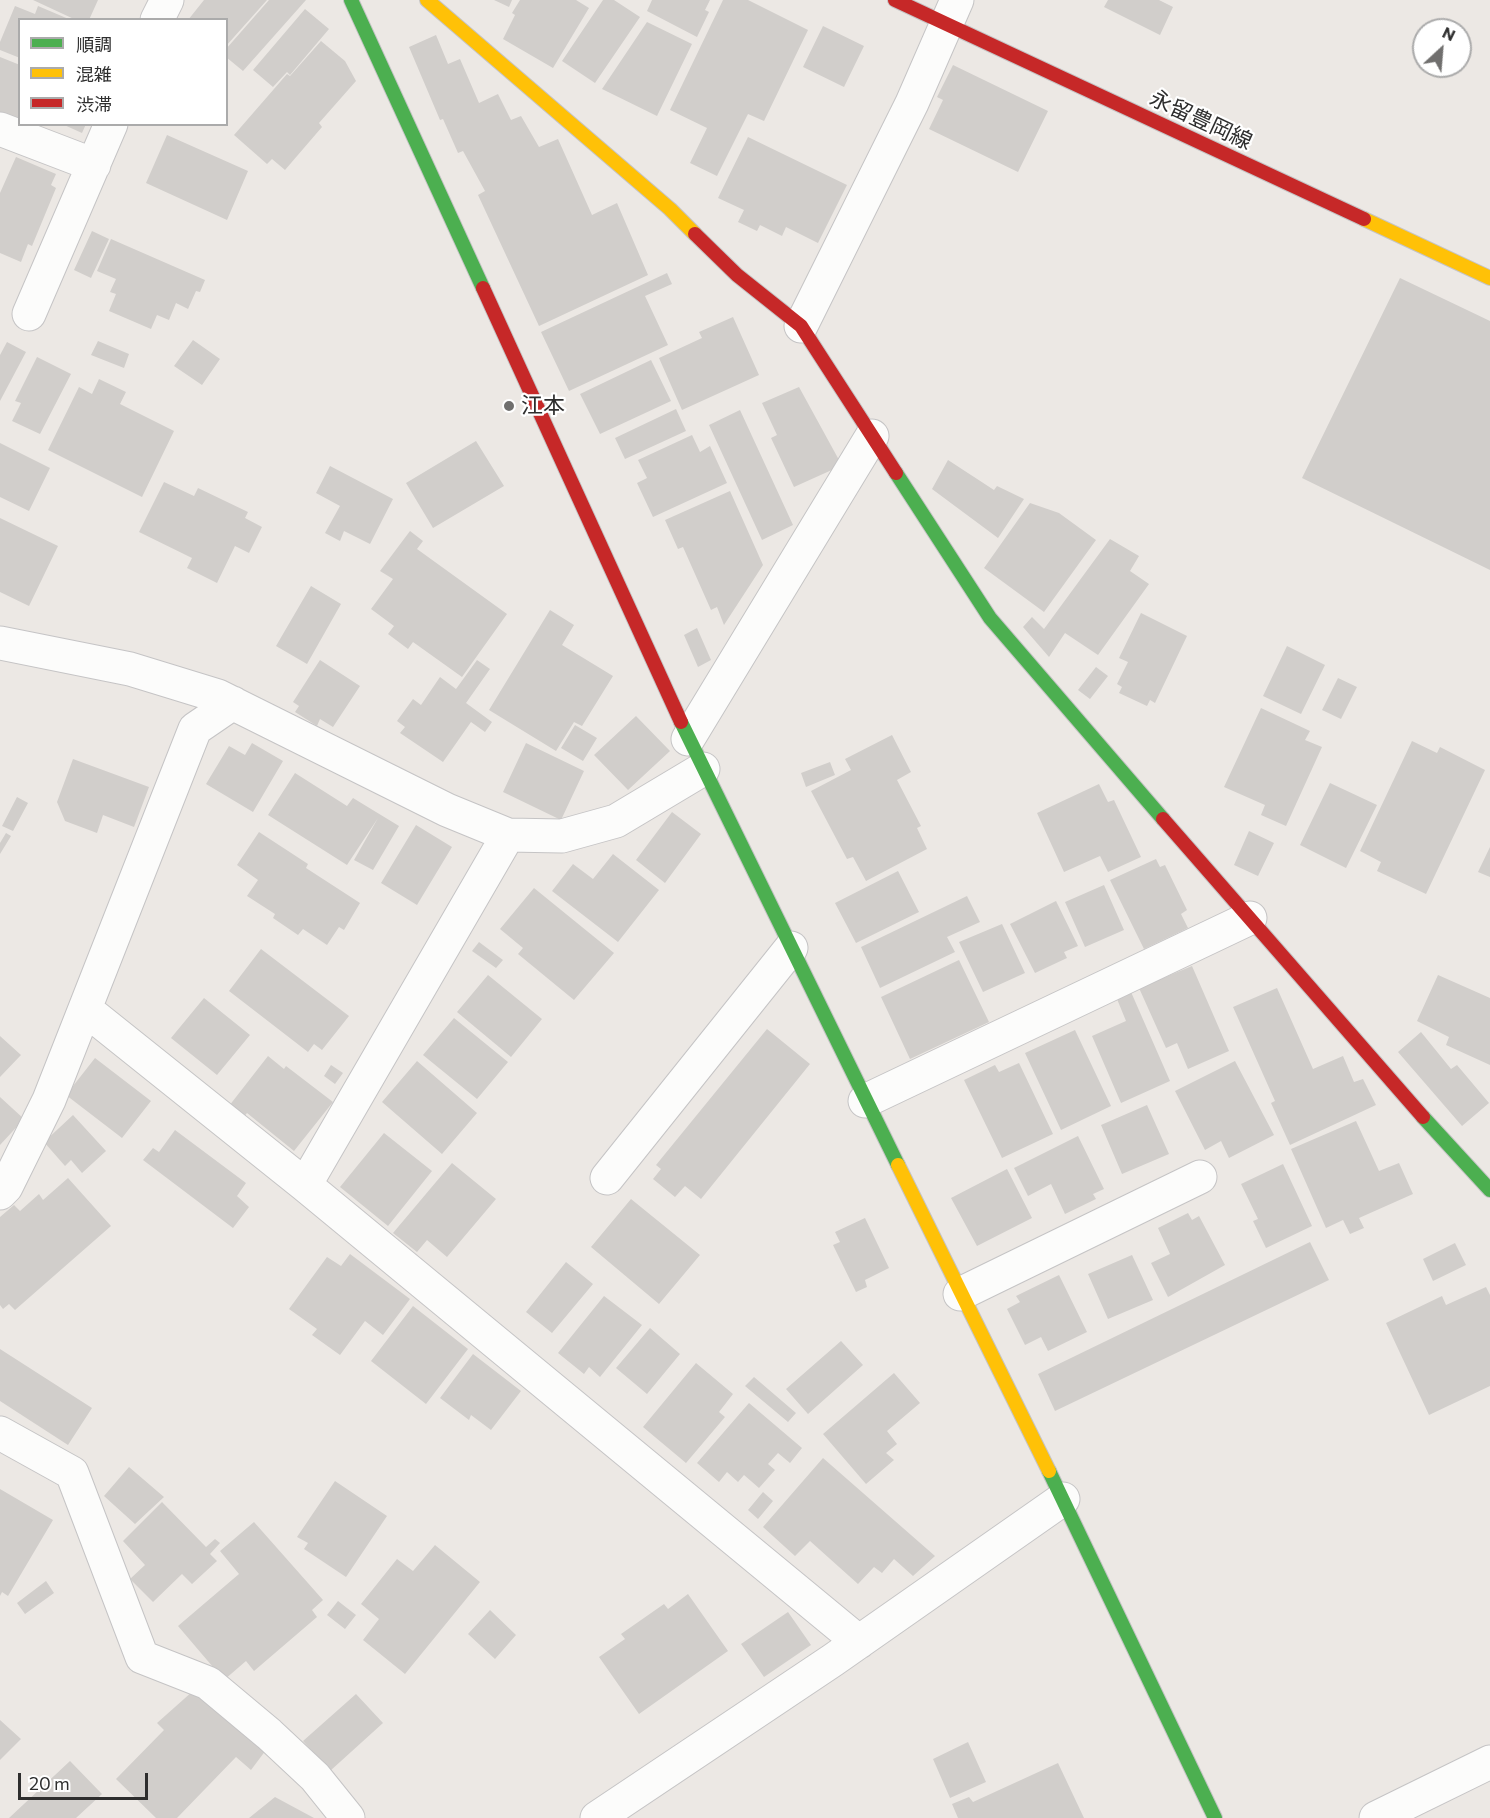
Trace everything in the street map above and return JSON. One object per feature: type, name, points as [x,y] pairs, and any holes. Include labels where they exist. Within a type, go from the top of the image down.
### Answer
[{"type":"street","points":[[158,18],[167,0]]},
{"type":"street","points":[[351,0],[702,769],[1062,1499],[1215,1818]]},
{"type":"street","points":[[427,0],[670,209],[737,275],[801,326],[990,618],[1352,1038],[1489,1183]]},
{"type":"street","name":"永留豊岡線","points":[[895,0],[952,12],[1490,278]]},
{"type":"street","points":[[801,326],[912,104],[952,12]]},
{"type":"street","points":[[29,314],[110,126]]},
{"type":"street","points":[[0,129],[94,165]]},
{"type":"street","points":[[688,739],[872,436]]},
{"type":"street","points":[[0,643],[130,669],[218,696],[447,810],[508,835],[562,836],[616,821],[702,769]]},
{"type":"street","points":[[0,1193],[6,1187],[49,1100],[195,729],[233,703]]},
{"type":"street","points":[[305,1185],[508,835]]},
{"type":"street","points":[[865,1101],[1250,918]]},
{"type":"street","points":[[607,1178],[791,948]]},
{"type":"street","points":[[85,1009],[305,1185],[858,1642]]},
{"type":"street","points":[[960,1294],[1200,1177]]},
{"type":"street","points":[[0,1432],[72,1473],[142,1658],[208,1683],[269,1734],[315,1777],[348,1818]]},
{"type":"street","points":[[597,1818],[858,1642],[1062,1499]]},
{"type":"street","points":[[1376,1818],[1490,1762]]},
{"type":"building","points":[[33,0],[98,0],[90,18],[72,18]]},
{"type":"building","points":[[204,0],[267,0],[228,44],[228,18],[190,18]]},
{"type":"building","points":[[269,0],[306,0],[243,71],[228,59],[228,47]]},
{"type":"building","points":[[494,0],[512,0],[509,7]]},
{"type":"building","points":[[520,0],[576,0],[589,8],[553,68],[503,39],[515,15],[512,13]]},
{"type":"building","points":[[603,0],[614,0],[640,17],[595,83],[562,61]]},
{"type":"building","points":[[652,0],[710,0],[705,10],[709,12],[697,37],[647,11]]},
{"type":"building","points":[[723,0],[748,0],[808,30],[764,121],[748,114],[717,176],[690,163],[707,128],[670,110]]},
{"type":"building","points":[[1108,0],[1159,0],[1173,7],[1160,35],[1104,7]]},
{"type":"building","points":[[15,6],[35,14],[38,6],[66,18],[18,18],[18,57],[0,50],[0,42]]},
{"type":"building","points":[[305,9],[329,29],[290,75],[287,72],[273,87],[253,70]]},
{"type":"building","points":[[647,22],[692,44],[657,116],[602,89]]},
{"type":"building","points":[[823,26],[864,46],[844,87],[803,67]]},
{"type":"building","points":[[436,35],[448,64],[460,59],[479,103],[498,94],[511,120],[521,116],[539,147],[558,139],[592,215],[617,203],[648,275],[539,326],[478,195],[485,191],[463,151],[458,153],[443,119],[440,120],[409,47]]},
{"type":"building","points":[[321,41],[345,61],[356,81],[319,123],[322,127],[285,170],[272,159],[267,164],[234,135],[287,74],[290,76]]},
{"type":"building","points":[[0,57],[18,64],[18,121],[0,114]]},
{"type":"building","points":[[953,65],[1048,111],[1018,172],[929,129],[943,100],[937,97]]},
{"type":"building","points":[[66,126],[85,126],[82,133]]},
{"type":"building","points":[[167,135],[248,171],[227,220],[146,183]]},
{"type":"building","points":[[748,137],[847,185],[818,243],[786,227],[782,236],[760,225],[757,231],[738,222],[744,210],[718,198]]},
{"type":"building","points":[[16,157],[56,174],[51,185],[56,188],[32,246],[28,244],[21,262],[0,253],[0,193]]},
{"type":"building","points":[[92,231],[109,239],[91,278],[74,270]]},
{"type":"building","points":[[111,239],[205,280],[200,292],[196,291],[188,309],[176,303],[169,320],[157,315],[151,329],[109,311],[116,294],[110,292],[116,279],[97,271]]},
{"type":"building","points":[[667,273],[672,284],[645,296],[668,345],[569,391],[541,332]]},
{"type":"building","points":[[1400,278],[1490,321],[1490,570],[1302,478]]},
{"type":"building","points":[[733,317],[759,375],[682,410],[659,358],[702,338],[699,332]]},
{"type":"building","points":[[193,340],[220,359],[202,385],[174,366]]},
{"type":"building","points":[[98,341],[129,354],[124,368],[91,355]]},
{"type":"building","points":[[7,342],[26,352],[0,401],[0,355]]},
{"type":"building","points":[[37,357],[71,374],[40,434],[12,421],[21,403],[15,401]]},
{"type":"building","points":[[651,360],[671,401],[600,434],[580,394]]},
{"type":"building","points":[[99,379],[126,392],[120,404],[174,431],[142,497],[48,450],[79,387],[92,394]]},
{"type":"building","points":[[799,387],[839,460],[834,469],[794,487],[771,438],[777,435],[762,403]]},
{"type":"building","points":[[676,409],[686,431],[625,459],[615,438]]},
{"type":"building","points":[[740,410],[793,525],[762,540],[709,425]]},
{"type":"building","points":[[692,435],[700,452],[710,446],[727,483],[653,517],[637,483],[647,478],[638,460]]},
{"type":"building","points":[[476,441],[504,486],[433,528],[406,483]]},
{"type":"building","points":[[0,443],[50,468],[29,511],[0,497]]},
{"type":"building","points":[[948,460],[994,490],[997,486],[1024,499],[998,538],[932,489]]},
{"type":"building","points":[[330,466],[393,499],[370,544],[344,531],[340,541],[325,533],[340,506],[316,493]]},
{"type":"building","points":[[164,482],[194,496],[198,488],[248,512],[245,518],[262,527],[249,553],[235,546],[217,583],[187,568],[192,558],[139,532]]},
{"type":"building","points":[[730,491],[763,565],[724,625],[717,607],[711,610],[683,547],[678,549],[665,520]]},
{"type":"building","points":[[1030,503],[1059,513],[1096,540],[1044,612],[984,568]]},
{"type":"building","points":[[0,518],[58,546],[29,606],[0,592]]},
{"type":"building","points":[[410,531],[423,541],[417,549],[507,614],[462,677],[413,642],[408,649],[388,634],[394,626],[371,609],[393,579],[380,571]]},
{"type":"building","points":[[1110,539],[1139,556],[1130,571],[1149,584],[1098,655],[1065,633],[1049,657],[1023,627],[1032,617],[1044,629]]},
{"type":"building","points":[[311,586],[341,604],[307,664],[276,646]]},
{"type":"building","points":[[550,610],[574,625],[562,645],[613,676],[582,726],[574,722],[556,751],[489,710]]},
{"type":"building","points":[[1141,613],[1187,636],[1155,703],[1150,700],[1147,706],[1119,693],[1122,687],[1117,684],[1128,662],[1119,658]]},
{"type":"building","points":[[697,628],[711,660],[698,667],[684,635]]},
{"type":"building","points":[[1287,646],[1325,665],[1301,714],[1263,696]]},
{"type":"building","points":[[320,660],[360,686],[333,727],[320,719],[317,726],[295,712],[299,706],[293,702]]},
{"type":"building","points":[[477,660],[490,669],[466,703],[492,722],[485,732],[471,722],[443,762],[400,733],[405,727],[397,721],[413,699],[421,705],[440,677],[456,689]]},
{"type":"building","points":[[1096,667],[1108,676],[1090,699],[1078,690]]},
{"type":"building","points":[[1338,678],[1357,687],[1341,719],[1322,710]]},
{"type":"building","points":[[1261,708],[1310,731],[1305,740],[1322,747],[1286,826],[1261,815],[1265,805],[1224,787]]},
{"type":"building","points":[[636,716],[670,751],[628,790],[594,755]]},
{"type":"building","points":[[575,725],[597,738],[583,761],[561,748]]},
{"type":"building","points":[[892,735],[911,772],[897,780],[921,826],[917,828],[927,849],[866,881],[853,857],[847,859],[811,791],[851,770],[845,759]]},
{"type":"building","points":[[1412,741],[1437,753],[1440,747],[1485,770],[1426,894],[1377,871],[1381,862],[1360,851]]},
{"type":"building","points":[[252,743],[283,761],[253,812],[206,784],[229,746],[245,755]]},
{"type":"building","points":[[526,743],[584,771],[561,820],[503,792]]},
{"type":"building","points":[[73,759],[149,787],[134,827],[103,815],[97,833],[65,821],[57,802]]},
{"type":"building","points":[[830,762],[835,775],[806,787],[801,773]]},
{"type":"building","points":[[295,773],[347,806],[353,798],[399,826],[373,870],[354,860],[378,818],[347,865],[268,815]]},
{"type":"building","points":[[1330,783],[1377,805],[1346,868],[1300,845]]},
{"type":"building","points":[[1099,784],[1108,802],[1114,800],[1141,857],[1108,872],[1100,856],[1064,872],[1037,813]]},
{"type":"building","points":[[17,797],[28,803],[13,831],[2,826]]},
{"type":"building","points":[[672,812],[701,834],[665,883],[636,860]]},
{"type":"building","points":[[416,825],[452,847],[417,905],[381,883]]},
{"type":"building","points":[[1249,831],[1274,843],[1258,876],[1234,865]]},
{"type":"building","points":[[259,832],[308,864],[306,868],[360,903],[344,930],[339,927],[327,945],[303,929],[298,935],[273,918],[275,914],[247,896],[258,880],[237,865]]},
{"type":"building","points":[[6,833],[11,836],[0,854],[0,843]]},
{"type":"building","points":[[1490,847],[1490,877],[1478,872]]},
{"type":"building","points":[[613,854],[659,890],[618,942],[552,891],[573,864],[593,879]]},
{"type":"building","points":[[1156,859],[1160,867],[1165,865],[1187,910],[1181,914],[1188,928],[1144,949],[1110,880]]},
{"type":"building","points":[[898,871],[919,912],[856,943],[835,903]]},
{"type":"building","points":[[1104,885],[1124,930],[1085,947],[1065,902]]},
{"type":"building","points":[[534,888],[614,953],[574,1000],[518,954],[523,948],[500,929]]},
{"type":"building","points":[[967,896],[980,922],[947,937],[955,952],[880,988],[861,947]]},
{"type":"building","points":[[1056,901],[1078,946],[1064,952],[1067,958],[1035,973],[1010,924]]},
{"type":"building","points":[[1002,924],[1025,973],[983,992],[959,942]]},
{"type":"building","points":[[479,942],[503,960],[496,968],[472,951]]},
{"type":"building","points":[[261,949],[349,1016],[322,1050],[314,1044],[308,1052],[229,991]]},
{"type":"building","points":[[959,960],[989,1022],[910,1059],[881,997]]},
{"type":"building","points":[[1192,966],[1229,1051],[1188,1069],[1177,1043],[1166,1048],[1139,988]]},
{"type":"building","points":[[488,975],[542,1019],[511,1057],[457,1012]]},
{"type":"building","points":[[1438,975],[1490,998],[1490,1065],[1446,1045],[1449,1037],[1417,1021]]},
{"type":"building","points":[[1277,988],[1313,1069],[1343,1056],[1354,1082],[1363,1079],[1376,1105],[1290,1145],[1271,1103],[1275,1101],[1233,1007]]},
{"type":"building","points":[[1131,992],[1170,1081],[1121,1103],[1092,1036],[1126,1021],[1117,999]]},
{"type":"building","points":[[204,998],[250,1035],[217,1075],[171,1038]]},
{"type":"building","points":[[454,1018],[508,1062],[477,1099],[423,1055]]},
{"type":"building","points":[[767,1029],[810,1064],[701,1199],[685,1186],[675,1197],[653,1179],[661,1169],[656,1165]]},
{"type":"building","points":[[1075,1030],[1111,1106],[1061,1130],[1025,1053]]},
{"type":"building","points":[[1421,1032],[1451,1069],[1457,1065],[1489,1103],[1462,1126],[1398,1052]]},
{"type":"building","points":[[0,1036],[21,1055],[0,1077]]},
{"type":"building","points":[[268,1056],[284,1069],[286,1066],[333,1102],[294,1151],[247,1113],[243,1118],[229,1106]]},
{"type":"building","points":[[95,1058],[151,1101],[122,1138],[66,1095]]},
{"type":"building","points":[[417,1061],[477,1113],[442,1154],[382,1102]]},
{"type":"building","points":[[1235,1061],[1274,1135],[1229,1158],[1221,1141],[1205,1150],[1175,1091]]},
{"type":"building","points":[[1019,1063],[1053,1134],[1002,1158],[964,1080],[995,1065],[999,1072]]},
{"type":"building","points":[[331,1065],[343,1073],[335,1084],[324,1076]]},
{"type":"building","points":[[0,1097],[24,1119],[0,1145]]},
{"type":"building","points":[[1147,1105],[1169,1154],[1122,1174],[1101,1125]]},
{"type":"building","points":[[73,1115],[106,1151],[82,1173],[71,1160],[65,1166],[44,1142]]},
{"type":"building","points":[[1356,1121],[1379,1171],[1399,1163],[1413,1194],[1359,1218],[1364,1228],[1350,1234],[1343,1220],[1326,1228],[1291,1149]]},
{"type":"building","points":[[175,1130],[246,1183],[237,1196],[249,1207],[233,1228],[143,1160],[153,1148],[159,1152]]},
{"type":"building","points":[[384,1133],[432,1171],[388,1226],[340,1187]]},
{"type":"building","points":[[1078,1136],[1104,1189],[1093,1194],[1096,1199],[1065,1214],[1051,1184],[1028,1196],[1014,1168]]},
{"type":"building","points":[[452,1163],[496,1199],[447,1257],[427,1240],[417,1252],[393,1233]]},
{"type":"building","points":[[1283,1164],[1312,1226],[1266,1248],[1253,1221],[1258,1219],[1241,1184]]},
{"type":"building","points":[[1007,1169],[1032,1218],[977,1246],[951,1198]]},
{"type":"building","points":[[68,1178],[111,1226],[15,1310],[9,1304],[3,1309],[0,1305],[0,1217],[14,1205],[20,1211],[39,1194],[43,1200]]},
{"type":"building","points":[[631,1199],[700,1255],[659,1304],[591,1247]]},
{"type":"building","points":[[1188,1213],[1192,1220],[1199,1216],[1225,1265],[1168,1297],[1151,1263],[1170,1254],[1158,1228]]},
{"type":"building","points":[[865,1218],[889,1268],[865,1280],[867,1287],[856,1292],[833,1245],[840,1242],[835,1232]]},
{"type":"building","points":[[1310,1242],[1329,1280],[1055,1411],[1038,1374]]},
{"type":"building","points":[[1455,1243],[1466,1265],[1433,1281],[1423,1259]]},
{"type":"building","points":[[350,1254],[410,1299],[383,1335],[365,1321],[340,1355],[312,1335],[317,1329],[289,1309],[327,1257],[341,1266]]},
{"type":"building","points":[[1132,1255],[1153,1300],[1108,1319],[1088,1274]]},
{"type":"building","points":[[566,1262],[593,1284],[552,1333],[526,1312]]},
{"type":"building","points":[[1059,1275],[1087,1332],[1048,1351],[1041,1337],[1025,1345],[1007,1309],[1020,1302],[1016,1296]]},
{"type":"building","points":[[1486,1287],[1490,1295],[1490,1386],[1429,1415],[1386,1323],[1442,1296],[1446,1305]]},
{"type":"building","points":[[604,1296],[642,1325],[600,1377],[589,1367],[584,1374],[558,1353]]},
{"type":"building","points":[[413,1306],[468,1349],[426,1404],[371,1361]]},
{"type":"building","points":[[650,1328],[680,1354],[647,1394],[616,1368]]},
{"type":"building","points":[[841,1341],[863,1365],[808,1414],[786,1389]]},
{"type":"building","points":[[0,1349],[92,1408],[68,1445],[0,1401]]},
{"type":"building","points":[[473,1354],[521,1391],[491,1430],[471,1415],[469,1420],[440,1398]]},
{"type":"building","points":[[696,1363],[733,1394],[719,1412],[725,1417],[686,1463],[643,1427]]},
{"type":"building","points":[[894,1373],[920,1403],[887,1431],[897,1444],[886,1453],[894,1460],[866,1484],[823,1434]]},
{"type":"building","points":[[754,1377],[796,1413],[788,1422],[745,1386]]},
{"type":"building","points":[[749,1403],[802,1448],[790,1463],[778,1453],[768,1464],[775,1470],[759,1488],[744,1475],[738,1482],[727,1472],[719,1482],[697,1463]]},
{"type":"building","points":[[823,1458],[935,1556],[913,1576],[894,1559],[882,1573],[874,1567],[858,1584],[810,1541],[795,1556],[763,1527]]},
{"type":"building","points":[[129,1467],[164,1497],[135,1524],[104,1496]]},
{"type":"building","points":[[335,1481],[387,1516],[346,1577],[304,1549],[308,1543],[297,1537]]},
{"type":"building","points":[[0,1489],[53,1520],[8,1596],[2,1592],[0,1596]]},
{"type":"building","points":[[763,1492],[773,1501],[758,1519],[748,1510]]},
{"type":"building","points":[[162,1502],[206,1547],[215,1539],[220,1543],[210,1554],[217,1561],[192,1584],[182,1574],[153,1602],[130,1579],[145,1565],[123,1541]]},
{"type":"building","points":[[254,1522],[323,1600],[312,1610],[317,1617],[254,1671],[246,1661],[224,1680],[178,1626],[239,1574],[220,1551]]},
{"type":"building","points":[[435,1545],[480,1582],[405,1674],[363,1640],[379,1619],[361,1604],[397,1559],[413,1571]]},
{"type":"building","points":[[46,1581],[54,1593],[25,1614],[17,1603]]},
{"type":"building","points":[[688,1594],[728,1651],[639,1714],[599,1657],[625,1639],[621,1634],[664,1604],[668,1609]]},
{"type":"building","points":[[338,1601],[356,1615],[345,1629],[327,1615]]},
{"type":"building","points":[[490,1610],[516,1635],[495,1659],[468,1634]]},
{"type":"building","points":[[788,1612],[811,1645],[764,1677],[741,1644]]},
{"type":"building","points":[[193,1691],[266,1750],[251,1770],[236,1757],[177,1818],[156,1818],[116,1779],[164,1730],[157,1723]]},
{"type":"building","points":[[356,1694],[383,1723],[330,1771],[303,1741]]},
{"type":"building","points":[[0,1720],[21,1739],[0,1760]]},
{"type":"building","points":[[968,1742],[986,1782],[950,1798],[933,1759]]},
{"type":"building","points":[[70,1761],[102,1794],[76,1818],[9,1818]]},
{"type":"building","points":[[1058,1763],[1084,1818],[958,1818],[952,1804],[969,1797],[973,1802]]},
{"type":"building","points":[[275,1797],[314,1818],[249,1818]]},
{"type":"traffic: fast","points":[[351,0],[483,288]]},
{"type":"traffic: fast","points":[[896,473],[990,618],[1163,819]]},
{"type":"traffic: fast","points":[[681,722],[898,1165]]},
{"type":"traffic: fast","points":[[1423,1117],[1490,1190]]},
{"type":"traffic: fast","points":[[1049,1471],[1215,1818]]},
{"type":"traffic: slow","points":[[427,0],[670,209],[695,234]]},
{"type":"traffic: slow","points":[[1364,219],[1490,278]]},
{"type":"traffic: slow","points":[[898,1165],[1049,1471]]},
{"type":"traffic: jam","points":[[895,0],[1364,219]]},
{"type":"traffic: jam","points":[[695,234],[737,275],[801,326],[896,473]]},
{"type":"traffic: jam","points":[[483,288],[681,722]]},
{"type":"traffic: jam","points":[[1163,819],[1423,1117]]},
{"type":"place","name":"江本","points":[[509,406]]}]
